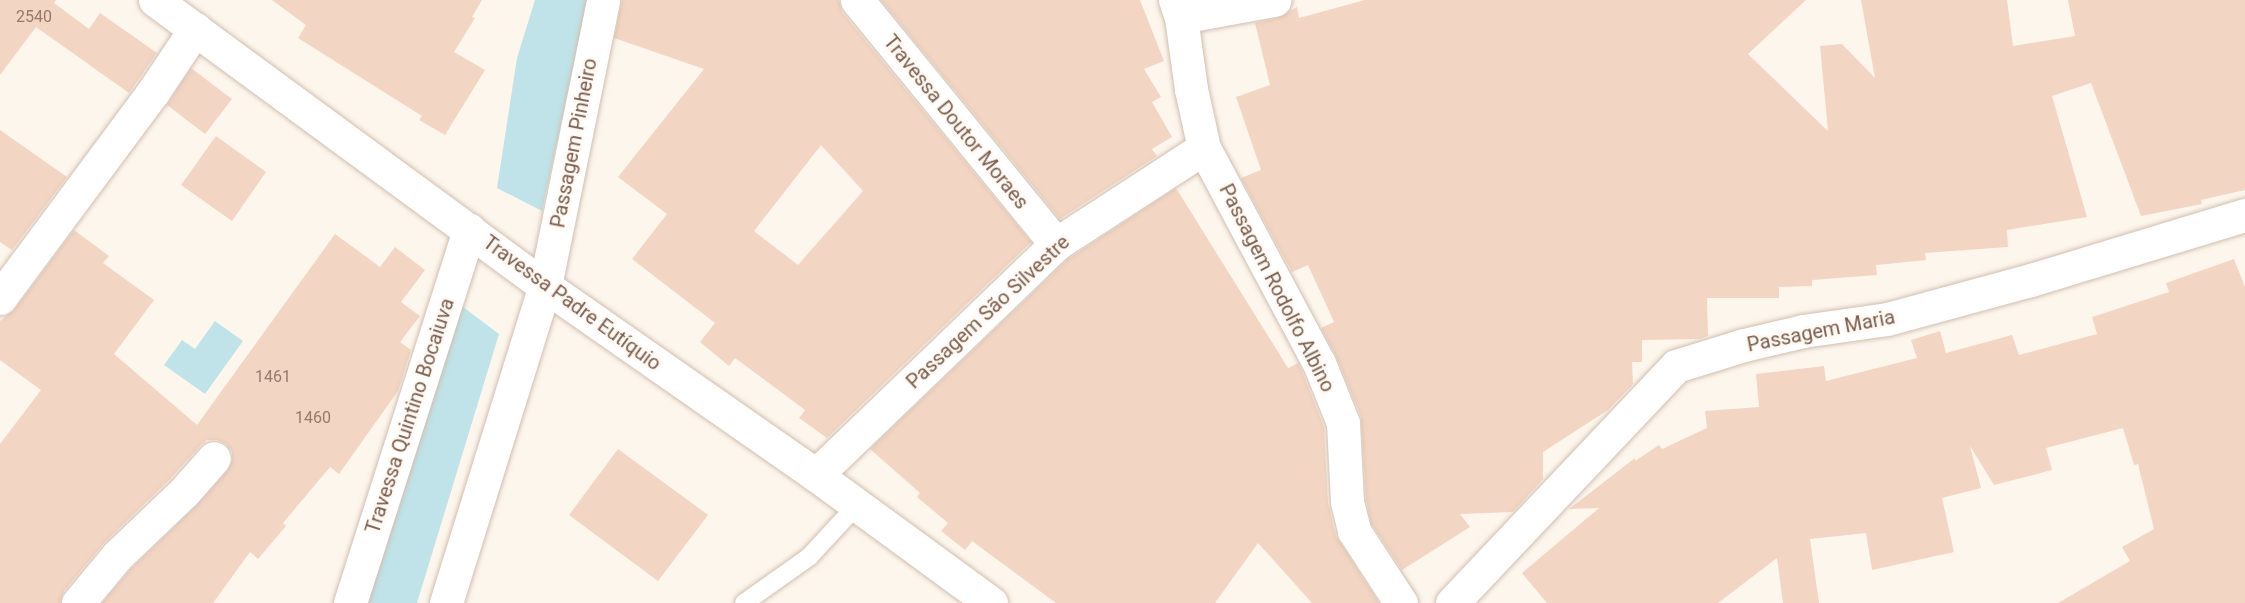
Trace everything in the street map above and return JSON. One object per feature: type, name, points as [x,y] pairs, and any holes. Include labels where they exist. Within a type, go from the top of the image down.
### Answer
[{"type":"street","name":"Travessa Padre Eutíquio","points":[[155,0],[545,286],[816,475],[991,603]]},
{"type":"street","name":"Passagem Pinheiro","points":[[545,286],[603,0]]},
{"type":"street","name":"Travessa Doutor Moraes","points":[[857,0],[1056,244]]},
{"type":"street","points":[[1178,9],[1274,0]]},
{"type":"street","name":"Passagem Rodolfo Albino","points":[[1178,9],[1191,89],[1204,148],[1319,363],[1343,423],[1347,502],[1354,531],[1401,603]]},
{"type":"street","points":[[0,298],[153,92],[195,29]]},
{"type":"street","name":"Passagem São Silvestre","points":[[816,475],[1056,244],[1204,148]]},
{"type":"street","name":"Passagem Maria","points":[[1452,603],[1676,366],[1744,345],[1803,331],[1887,319],[2031,280],[2245,215]]},
{"type":"street","name":"Travessa Quintino Bocaiuva","points":[[350,603],[469,229]]},
{"type":"street","points":[[446,603],[545,286]]},
{"type":"street","points":[[78,603],[117,556],[184,492],[214,458]]},
{"type":"lane","points":[[744,603],[809,557],[858,505]]},
{"type":"water","points":[[535,0],[588,0],[542,211],[497,188],[517,58]]},
{"type":"water","points":[[459,304],[499,334],[417,603],[365,603]]},
{"type":"water","points":[[215,321],[243,341],[205,394],[164,365],[182,340],[195,349]]},
{"type":"building","points":[[0,0],[56,0],[54,3],[89,29],[100,13],[157,53],[129,93],[36,27],[0,75]]},
{"type":"building","points":[[272,0],[482,0],[472,17],[475,18],[454,52],[485,70],[445,135],[419,120],[422,116],[298,38],[306,25]]},
{"type":"building","points":[[622,0],[839,0],[842,12],[1031,242],[827,438],[799,418],[805,410],[735,358],[729,366],[700,342],[715,323],[632,259],[667,214],[618,177],[704,69],[614,38]],"holes":[[[821,145],[863,191],[798,265],[754,231]]]},
{"type":"building","points":[[881,0],[1140,0],[1164,61],[1144,69],[1161,97],[1152,102],[1172,137],[1152,149],[1157,156],[1060,219]]},
{"type":"building","points":[[1365,0],[1806,0],[1748,54],[1828,131],[1820,46],[1842,44],[1875,78],[1861,0],[2007,0],[2013,46],[2075,36],[2068,0],[2245,0],[2245,190],[2201,200],[2202,204],[2141,216],[2091,83],[2052,96],[2087,217],[2007,230],[2008,247],[1925,253],[1926,260],[1876,265],[1877,275],[1812,280],[1812,286],[1779,287],[1779,298],[1707,298],[1708,336],[1700,339],[1642,340],[1642,362],[1632,362],[1633,384],[1608,410],[1543,452],[1543,479],[1513,512],[1460,514],[1470,527],[1402,570],[1371,523],[1366,499],[1361,416],[1336,356],[1321,328],[1334,322],[1308,265],[1292,272],[1241,178],[1261,170],[1236,97],[1270,85],[1255,23],[1278,18],[1297,7],[1299,18]]},
{"type":"building","points":[[191,68],[232,99],[205,134],[167,105]]},
{"type":"building","points":[[0,130],[67,177],[12,250],[0,242]]},
{"type":"building","points":[[216,136],[266,172],[232,221],[181,185]]},
{"type":"building","points":[[1176,188],[1288,368],[1298,363],[1302,371],[1324,427],[1328,503],[1336,536],[1379,603],[1312,603],[1258,543],[1215,603],[1056,603],[972,541],[965,550],[941,531],[948,523],[917,497],[920,493],[870,449],[1068,259]]},
{"type":"building","points":[[74,230],[109,256],[103,263],[154,300],[114,354],[197,425],[335,234],[380,267],[395,247],[425,270],[401,302],[420,316],[400,342],[411,350],[398,391],[339,474],[330,467],[283,523],[286,526],[258,559],[250,552],[213,603],[102,603],[131,569],[197,505],[228,470],[232,461],[232,452],[226,444],[217,440],[207,440],[200,446],[170,479],[104,543],[64,591],[60,603],[0,603],[0,444],[41,390],[0,360],[0,321],[15,309]]},
{"type":"building","points":[[2234,259],[2245,287],[2245,603],[2058,603],[2130,561],[2122,547],[2154,529],[2138,464],[2134,465],[2123,428],[2046,448],[2052,470],[1994,485],[1970,446],[1981,488],[1942,498],[1954,552],[1872,570],[1866,533],[1810,539],[1819,603],[1783,603],[1777,558],[1718,603],[1547,603],[1522,573],[1599,508],[1569,509],[1635,458],[1635,461],[1659,445],[1662,449],[1707,428],[1705,411],[1759,407],[1756,374],[1824,366],[1826,381],[1917,358],[1911,340],[1940,331],[1946,353],[2012,335],[2019,355],[2097,334],[2092,317],[2169,292],[2166,283]]},
{"type":"building","points":[[618,449],[708,515],[658,581],[569,515]]}]
